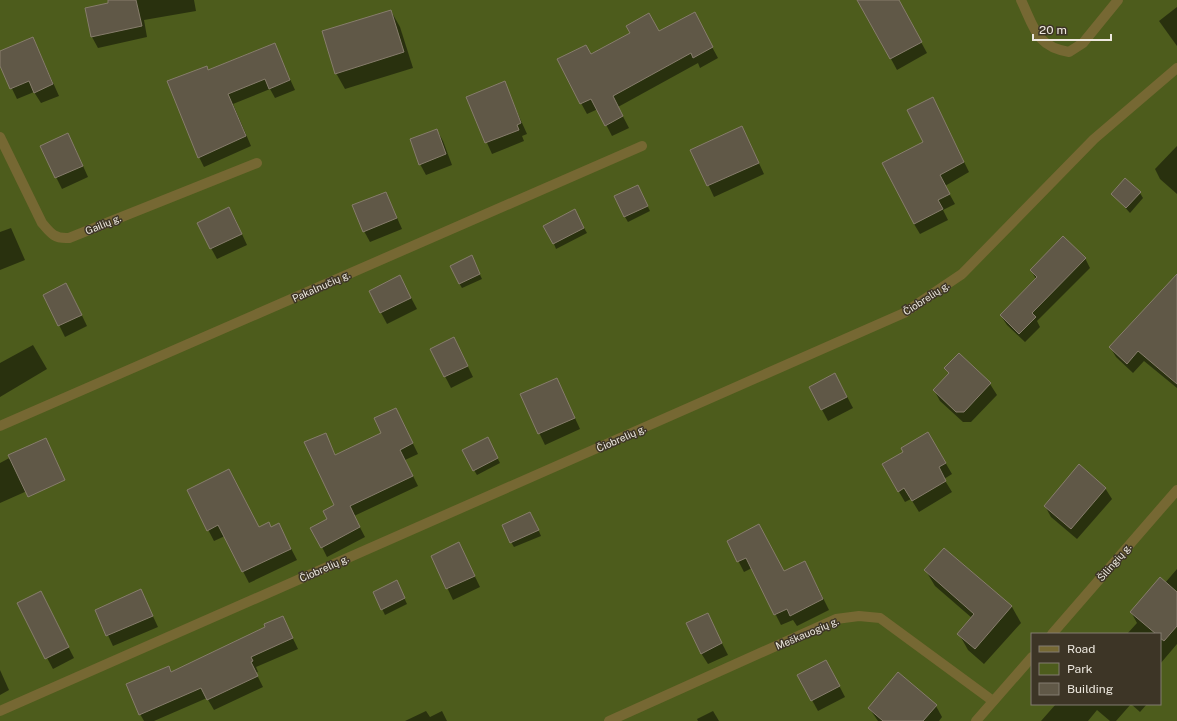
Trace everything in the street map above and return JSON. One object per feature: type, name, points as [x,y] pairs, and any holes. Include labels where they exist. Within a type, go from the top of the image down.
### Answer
[{"type":"street","points":[[1021,0],[1041,40],[1055,50],[1069,52],[1083,43],[1118,0]]},
{"type":"street","name":"Čiobrelių g.","points":[[0,711],[904,313],[962,274],[1094,139],[1177,68]]},
{"type":"street","name":"Gailių g.","points":[[0,137],[42,223],[49,232],[60,238],[69,238],[257,163]]},
{"type":"street","name":"Pakalnučių g.","points":[[0,426],[642,146]]},
{"type":"street","name":"Šilingių g.","points":[[1053,633],[1177,490]]},
{"type":"street","name":"Meškauogių g.","points":[[609,721],[836,619],[859,616],[880,618],[993,701]]},
{"type":"street","points":[[976,721],[1031,658]]},
{"type":"green space","points":[[0,0],[1177,0],[1177,721],[0,721]]},
{"type":"building","points":[[108,0],[136,0],[142,26],[91,37],[85,8],[108,3]]},
{"type":"building","points":[[857,0],[899,0],[922,42],[890,59]]},
{"type":"building","points":[[391,10],[404,52],[335,74],[322,31]]},
{"type":"building","points":[[695,12],[713,47],[693,58],[691,53],[613,96],[623,116],[605,126],[591,99],[580,104],[557,59],[586,45],[591,54],[630,33],[626,26],[649,13],[659,31]]},
{"type":"building","points":[[33,37],[53,84],[34,93],[29,81],[10,89],[0,66],[0,51]]},
{"type":"building","points":[[275,43],[290,80],[269,89],[265,79],[228,94],[246,136],[198,158],[167,81],[207,66],[208,70]]},
{"type":"building","points":[[505,81],[521,123],[517,125],[519,130],[485,143],[466,97]]},
{"type":"building","points":[[933,97],[964,162],[940,175],[950,194],[938,200],[943,209],[914,224],[882,163],[923,142],[907,110]]},
{"type":"building","points":[[742,126],[759,163],[707,186],[690,150]]},
{"type":"building","points":[[437,129],[446,154],[419,165],[410,139]]},
{"type":"building","points":[[68,133],[83,166],[55,178],[40,146]]},
{"type":"building","points":[[1125,178],[1141,192],[1126,208],[1111,194]]},
{"type":"building","points":[[638,185],[648,206],[624,217],[614,196]]},
{"type":"building","points":[[386,192],[397,218],[363,232],[352,205]]},
{"type":"building","points":[[229,207],[242,234],[210,249],[197,223]]},
{"type":"building","points":[[575,209],[584,228],[553,244],[543,226]]},
{"type":"building","points":[[1063,236],[1086,258],[1032,313],[1036,317],[1019,334],[1000,315],[1037,277],[1030,270]]},
{"type":"building","points":[[472,255],[480,274],[459,284],[450,266]]},
{"type":"building","points":[[1177,274],[1177,384],[1138,351],[1127,364],[1109,347]]},
{"type":"building","points":[[400,275],[411,298],[380,313],[369,291]]},
{"type":"building","points":[[66,283],[82,315],[58,326],[43,295]]},
{"type":"building","points":[[454,337],[468,366],[444,377],[430,349]]},
{"type":"building","points":[[959,353],[991,383],[964,412],[956,412],[933,390],[949,373],[944,368]]},
{"type":"building","points":[[835,373],[847,397],[821,410],[809,387]]},
{"type":"building","points":[[557,378],[575,418],[538,434],[520,394]]},
{"type":"building","points":[[396,408],[413,443],[400,450],[413,476],[350,506],[360,527],[321,548],[310,528],[327,519],[323,511],[334,505],[304,442],[326,433],[335,455],[381,433],[374,418]]},
{"type":"building","points":[[928,432],[946,463],[939,467],[946,481],[912,501],[904,488],[898,492],[882,464],[903,452],[901,448]]},
{"type":"building","points":[[488,437],[498,458],[473,471],[462,450]]},
{"type":"building","points":[[46,438],[65,480],[28,497],[8,455]]},
{"type":"building","points":[[1079,464],[1106,488],[1071,529],[1044,506]]},
{"type":"building","points":[[229,469],[259,527],[269,522],[271,527],[279,523],[291,549],[242,572],[218,525],[207,531],[187,490]]},
{"type":"building","points":[[530,512],[539,530],[510,543],[502,525]]},
{"type":"building","points":[[759,524],[784,571],[805,561],[823,599],[790,616],[787,609],[774,615],[746,558],[737,562],[727,541]]},
{"type":"building","points":[[459,542],[475,576],[446,589],[431,556]]},
{"type":"building","points":[[944,548],[1012,606],[975,649],[957,634],[974,614],[924,570]]},
{"type":"building","points":[[1160,577],[1177,592],[1177,626],[1164,641],[1161,639],[1161,633],[1155,633],[1130,612]]},
{"type":"building","points":[[397,580],[405,598],[381,610],[373,592]]},
{"type":"building","points":[[141,589],[153,616],[106,636],[95,610]]},
{"type":"building","points":[[41,591],[69,647],[45,659],[17,603]]},
{"type":"building","points":[[708,613],[722,643],[701,654],[686,623]]},
{"type":"building","points":[[283,616],[293,638],[251,657],[253,661],[251,662],[258,676],[207,700],[201,688],[139,715],[126,684],[169,666],[171,672],[265,627],[264,624]]},
{"type":"building","points":[[826,660],[840,686],[811,701],[797,675]]},
{"type":"building","points":[[898,672],[937,705],[923,721],[883,721],[868,708]]}]
